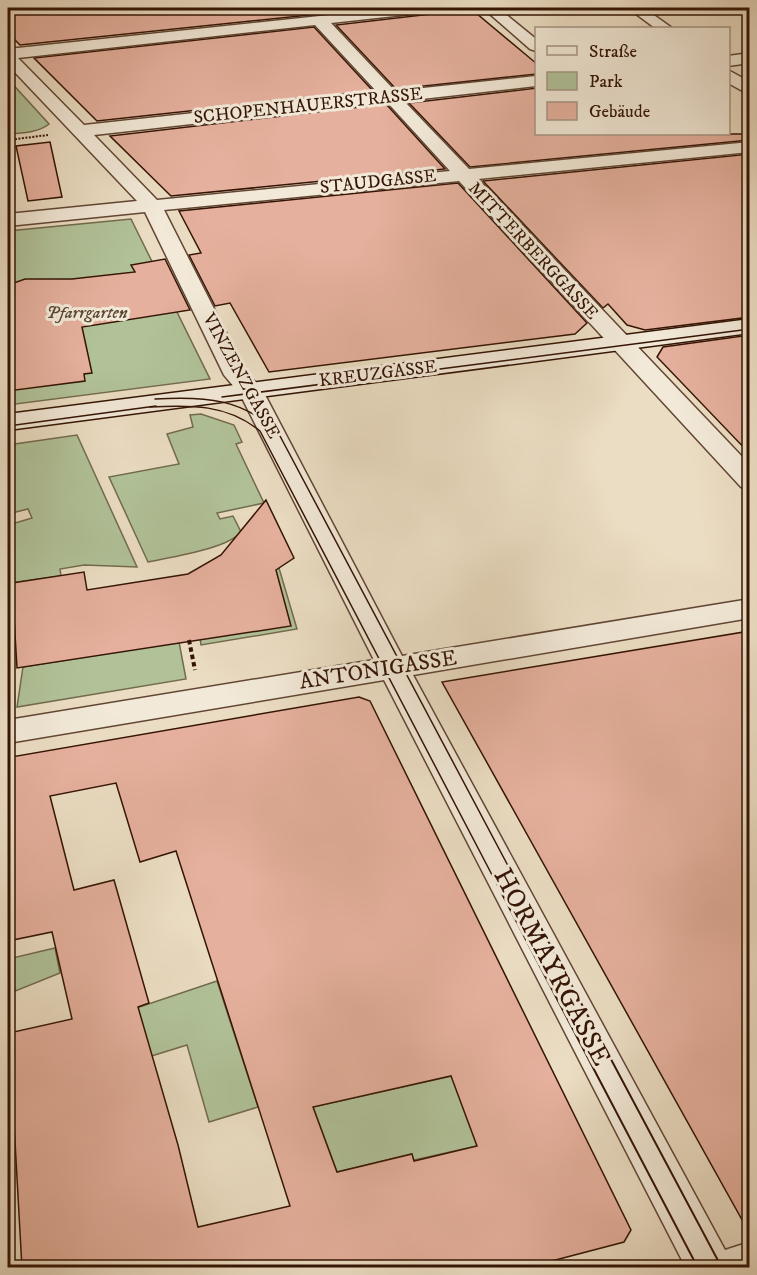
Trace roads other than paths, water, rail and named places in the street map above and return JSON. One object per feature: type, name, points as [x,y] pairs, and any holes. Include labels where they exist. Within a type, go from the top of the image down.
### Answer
[{"type":"street","points":[[8,55],[431,8]]},
{"type":"street","points":[[490,8],[535,44]]},
{"type":"street","points":[[635,8],[663,27]]},
{"type":"street","name":"MITTERBERGGASSE","points":[[318,20],[618,343],[750,481]]},
{"type":"street","name":"VINZENZGASSE","points":[[8,55],[152,206],[236,375],[251,391],[393,667]]},
{"type":"street","points":[[730,61],[750,58]]},
{"type":"street","points":[[730,76],[750,90]]},
{"type":"street","name":"SCHOPENHAUERSTRASSE","points":[[80,131],[535,81]]},
{"type":"street","name":"STAUDGASSE","points":[[8,219],[461,173],[750,147]]},
{"type":"street","name":"KREUZGASSE","points":[[8,422],[750,327]]},
{"type":"street","name":"ANTONIGASSE","points":[[8,732],[750,608]]},
{"type":"street","name":"HORMAYRGASSE","points":[[393,667],[710,1268]]},
{"type":"street","points":[[735,1268],[750,1264]]},
{"type":"tram line","points":[[222,397],[750,329]]},
{"type":"tram line","points":[[155,399],[190,398],[223,402],[253,414],[267,423],[280,436],[523,894]]},
{"type":"tram line","points":[[8,426],[156,406]]},
{"type":"tram line","points":[[150,407],[180,406],[222,411],[247,422],[260,431],[502,894]]},
{"type":"tram line","points":[[501,892],[698,1268]]},
{"type":"tram line","points":[[522,892],[722,1268]]},
{"type":"park label","name":"Pfarrgarten","points":[[87,313]]}]
